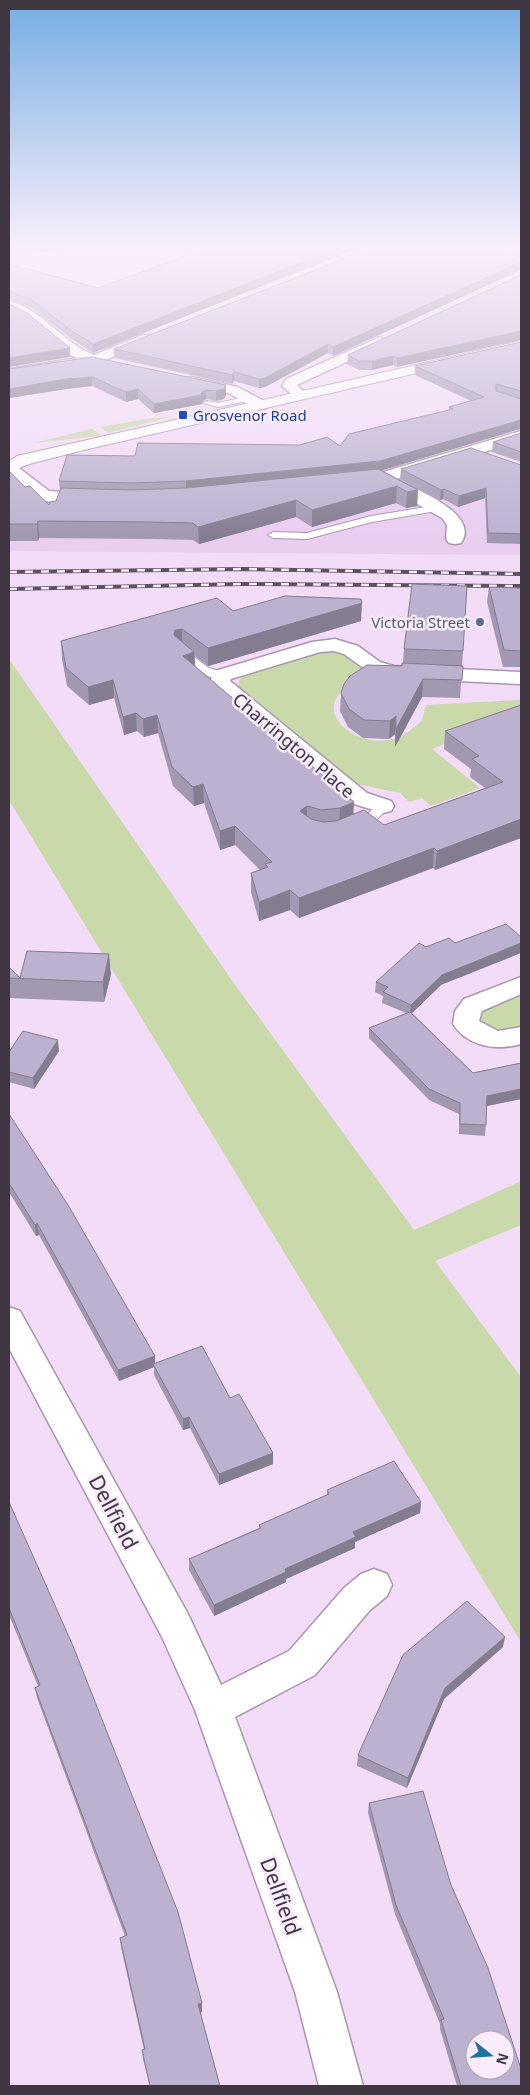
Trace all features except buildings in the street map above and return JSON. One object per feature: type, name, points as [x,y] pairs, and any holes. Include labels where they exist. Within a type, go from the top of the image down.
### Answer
[{"type":"main road","points":[[14,465],[83,445],[255,401],[301,396],[521,345]]},
{"type":"main road","points":[[9,448],[83,445]]},
{"type":"main road","points":[[9,448],[23,454],[14,465]]},
{"type":"street","points":[[64,343],[75,352],[93,360],[118,366]]},
{"type":"street","points":[[9,373],[93,360],[135,343]]},
{"type":"street","points":[[301,396],[289,386],[291,382],[376,343]]},
{"type":"street","points":[[174,378],[233,390],[255,401]]},
{"type":"street","points":[[344,481],[381,478],[521,436]]},
{"type":"street","points":[[469,451],[495,460]]},
{"type":"street","points":[[14,465],[44,495],[57,503],[105,499]]},
{"type":"street","points":[[381,478],[438,508],[454,520],[455,539]]},
{"type":"street","name":"Charrington Place","points":[[383,806],[359,798],[223,686],[220,681],[222,675],[319,646],[335,645],[351,650],[373,666],[393,672],[521,678]]},
{"type":"street","points":[[521,985],[473,1005],[468,1011],[466,1024],[481,1036],[508,1040],[521,1035]]},
{"type":"street","name":"Dellfield","points":[[9,1319],[175,1626],[213,1709],[316,1992],[341,2086]]},
{"type":"street","points":[[213,1709],[302,1663],[357,1599],[374,1585]]},
{"type":"lane","points":[[207,403],[218,405],[255,401]]},
{"type":"lane","points":[[273,535],[307,536],[371,519],[438,508]]},
{"type":"lane","name":"Charrington Place","points":[[181,651],[205,672],[212,675],[222,675]]},
{"type":"lane","name":"Charrington Place","points":[[345,830],[366,822],[383,806]]},
{"type":"shaded area","points":[[487,454],[521,476],[521,555],[9,551],[9,482],[35,501],[50,504],[308,493]]},
{"type":"green space","points":[[174,416],[108,433],[100,427],[146,419]]},
{"type":"green space","points":[[92,429],[100,434],[100,436],[33,443]]},
{"type":"green space","points":[[323,651],[342,654],[372,677],[347,688],[335,701],[334,713],[340,724],[351,733],[365,739],[381,741],[398,738],[421,721],[426,705],[521,700],[521,714],[432,749],[480,788],[431,806],[422,798],[409,802],[400,793],[352,783],[238,687],[240,679],[247,674]]},
{"type":"green space","points":[[9,659],[233,982],[414,1230],[521,1181],[521,1225],[435,1261],[521,1377],[521,1642],[9,800]]},
{"type":"green space","points":[[521,993],[521,1027],[504,1032],[491,1028],[481,1022],[479,1018],[483,1010]]},
{"type":"railway","points":[[9,572],[245,569],[521,574]]},
{"type":"railway","points":[[9,589],[241,584],[521,586]]},
{"type":"place","name":"Grosvenor Road","points":[[183,415]]},
{"type":"place","name":"Victoria Street","points":[[480,622]]}]
